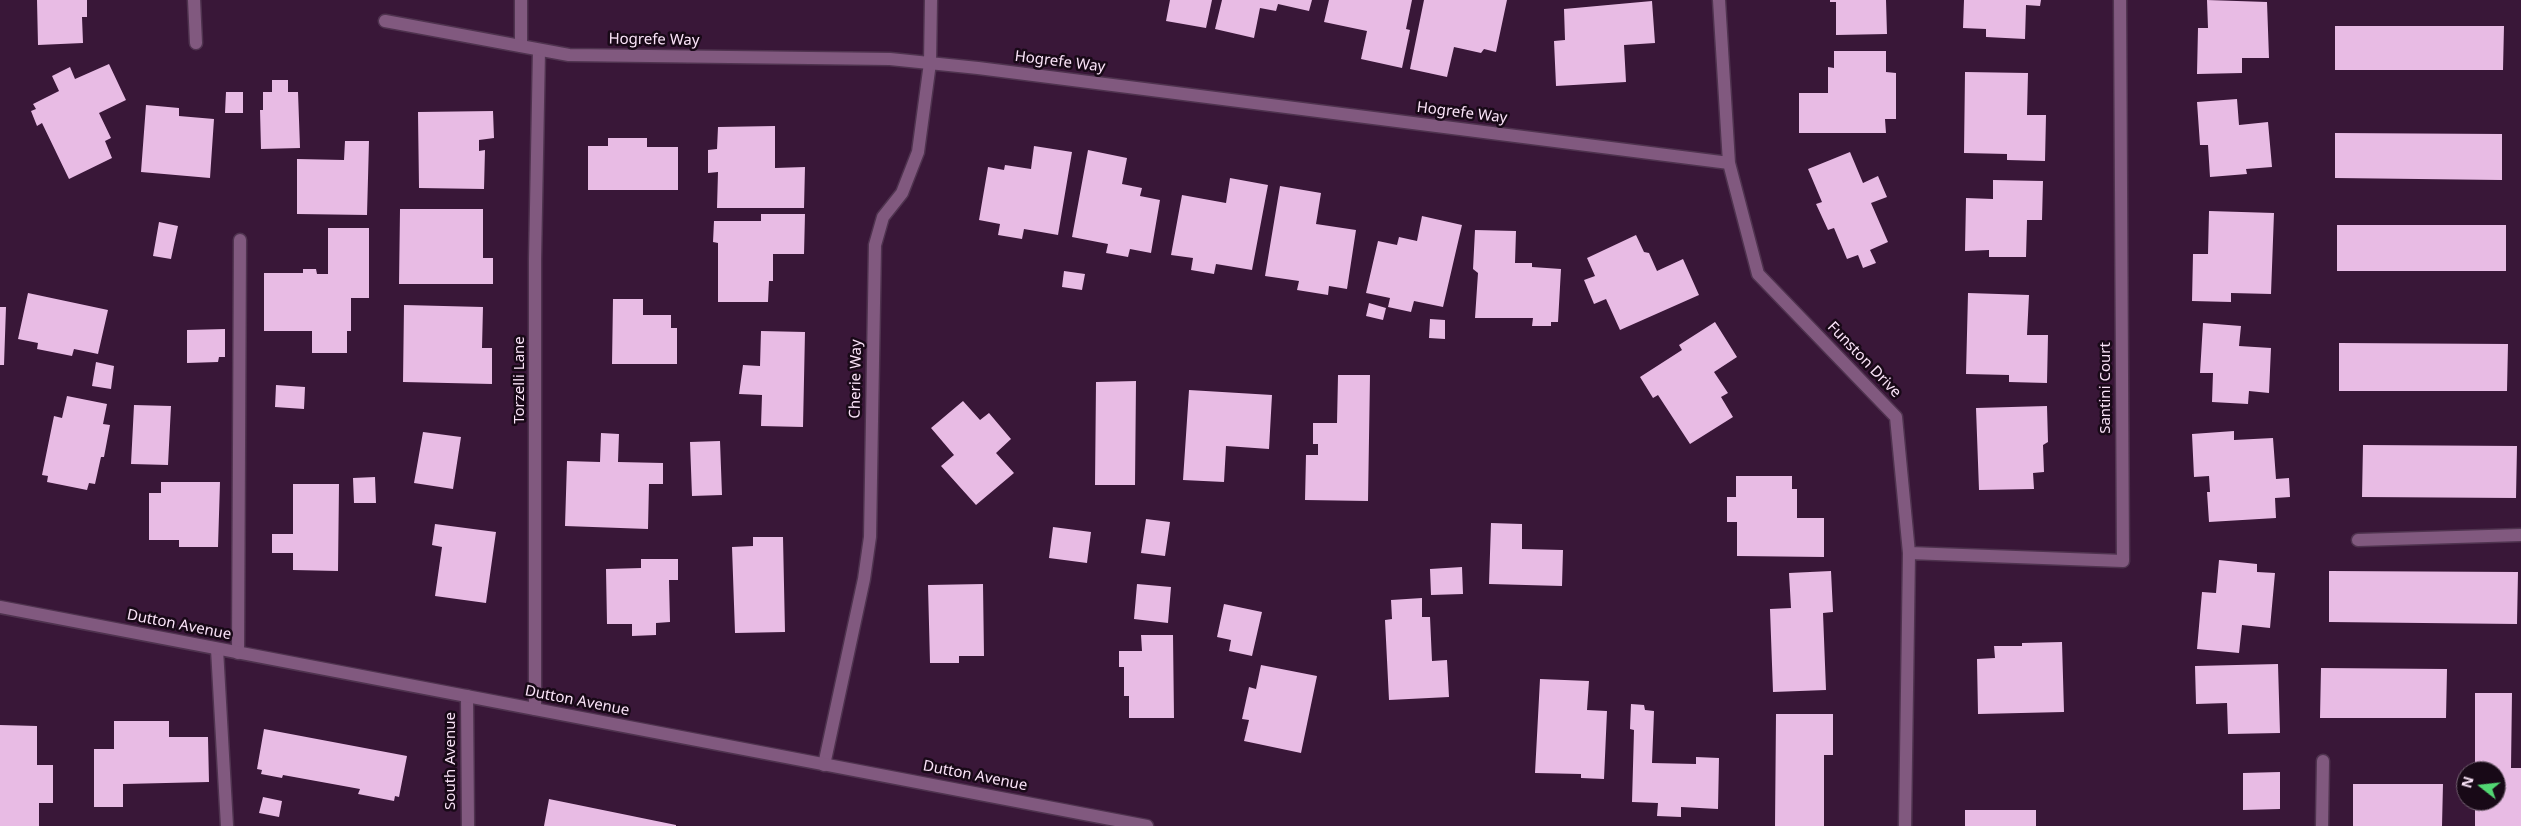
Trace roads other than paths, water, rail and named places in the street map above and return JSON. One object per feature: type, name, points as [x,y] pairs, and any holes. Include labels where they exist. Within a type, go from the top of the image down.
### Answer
[{"type":"street","points":[[194,0],[196,43]]},
{"type":"street","points":[[521,0],[521,46]]},
{"type":"street","name":"Cherie Way","points":[[824,765],[864,580],[870,537],[875,245],[883,217],[902,193],[918,152],[930,63],[931,0]]},
{"type":"street","name":"Funston Drive","points":[[1719,0],[1729,163],[1758,274],[1896,417],[1908,553],[1905,826]]},
{"type":"street","name":"Santini Court","points":[[1908,553],[2123,561],[2120,0]]},
{"type":"street","name":"Hogrefe Way","points":[[386,21],[569,55],[890,59],[930,63],[1729,163]]},
{"type":"street","name":"Torzelli Lane","points":[[535,709],[535,260],[538,50]]},
{"type":"street","points":[[238,653],[240,240]]},
{"type":"street","points":[[2358,540],[2521,536]]},
{"type":"street","name":"Dutton Avenue","points":[[0,607],[1148,826]]},
{"type":"street","points":[[217,649],[227,826]]},
{"type":"street","name":"South Avenue","points":[[467,696],[468,826]]},
{"type":"street","points":[[2322,826],[2323,761]]}]
